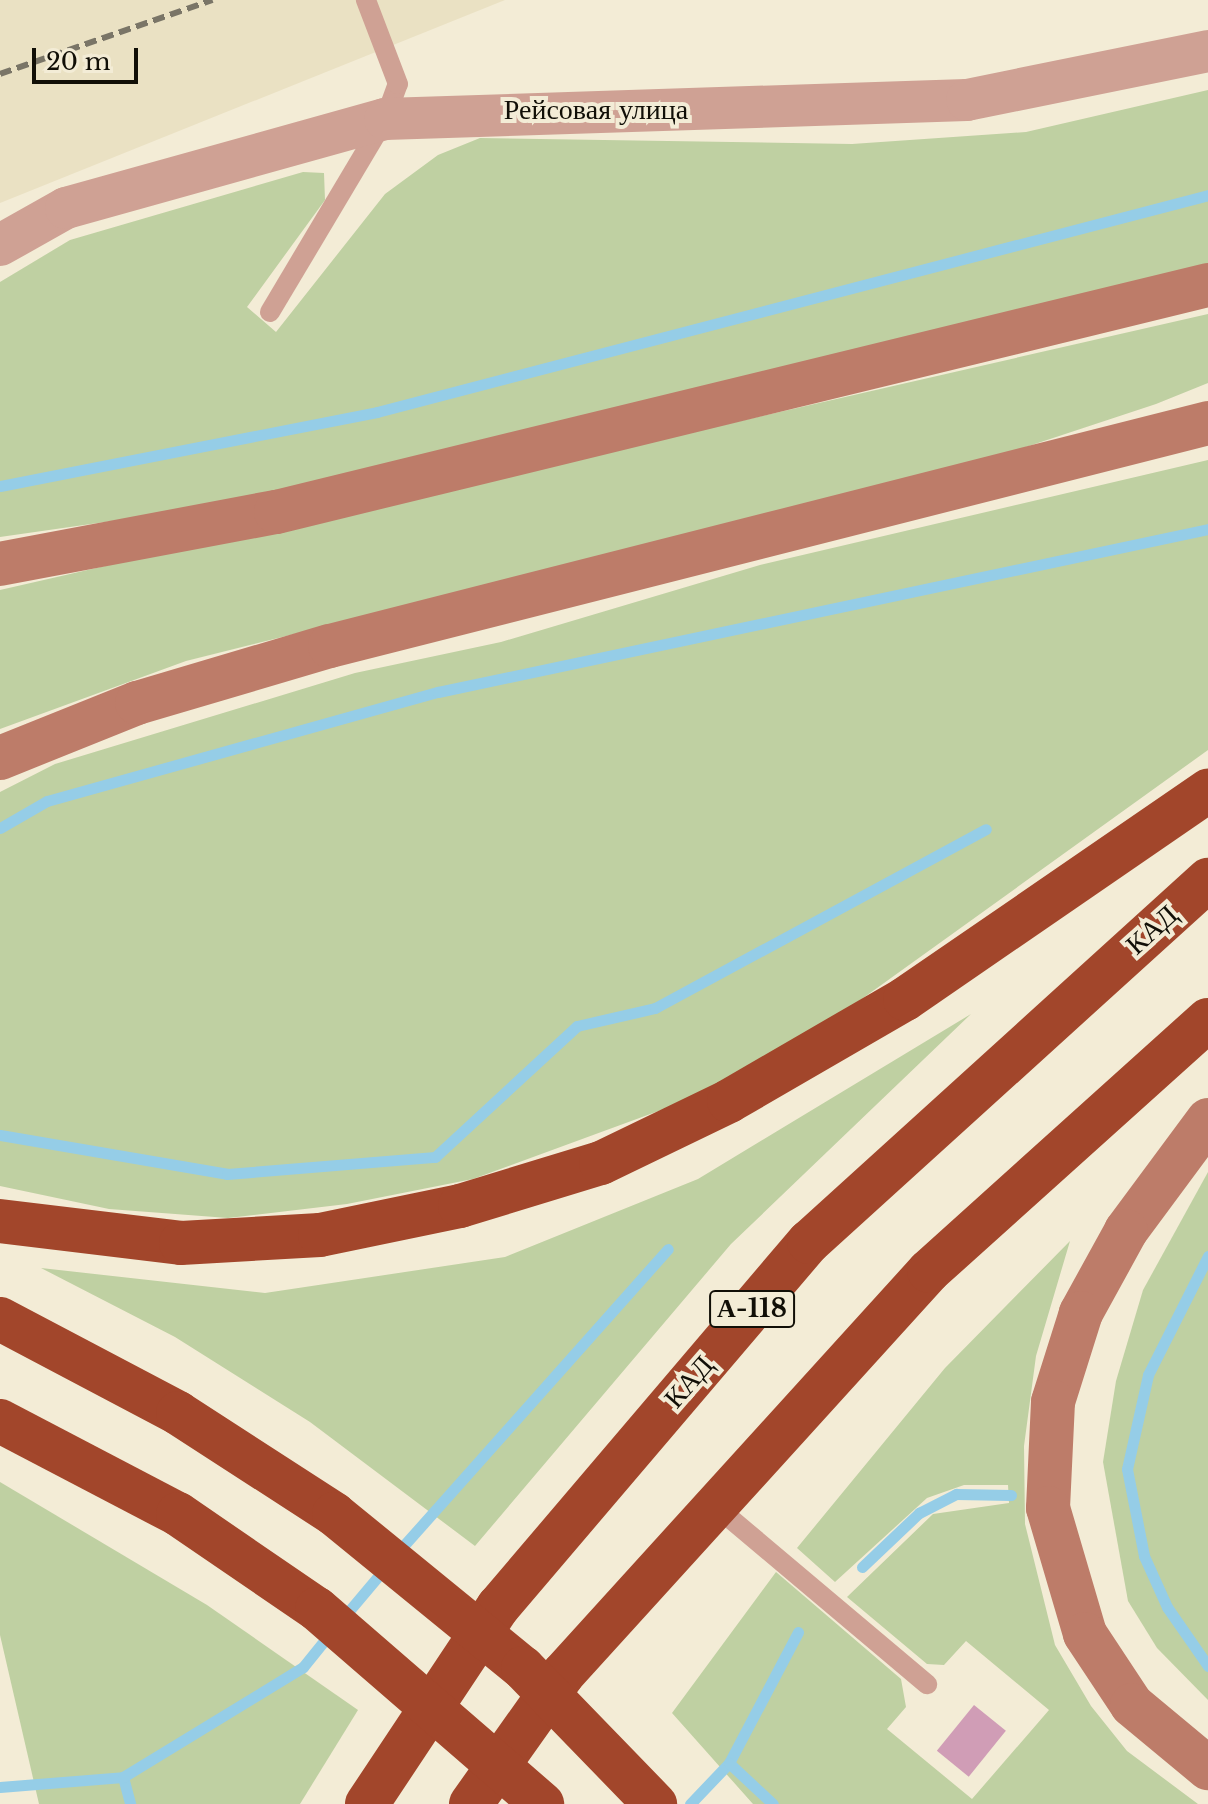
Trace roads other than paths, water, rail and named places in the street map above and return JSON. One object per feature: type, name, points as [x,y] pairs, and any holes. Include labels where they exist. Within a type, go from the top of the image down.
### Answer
[{"type":"highway","points":[[0,1221],[181,1243],[320,1235],[460,1206],[601,1163],[729,1101],[905,999],[1208,791]]},
{"type":"highway","name":"КАД","points":[[367,1804],[498,1607],[809,1242],[1208,880]]},
{"type":"highway","points":[[472,1802],[563,1674],[713,1504],[929,1271],[1208,1020]]},
{"type":"highway","points":[[0,1319],[178,1413],[334,1514],[523,1668],[655,1804]]},
{"type":"highway","points":[[0,1421],[178,1514],[317,1609],[542,1804]]},
{"type":"main road","points":[[0,564],[291,509],[1208,285]]},
{"type":"main road","points":[[1013,472],[1208,392]]},
{"type":"main road","points":[[0,758],[137,703],[330,646],[1208,423]]},
{"type":"main road","points":[[1208,1120],[1126,1231],[1081,1313],[1053,1402],[1048,1508],[1085,1634],[1132,1705],[1208,1768]]},
{"type":"street","name":"Рейсовая улица","points":[[0,245],[66,208],[385,119],[967,100],[1208,51]]},
{"type":"lane","points":[[270,312],[385,119],[398,84],[366,0]]},
{"type":"lane","points":[[713,1504],[927,1684]]},
{"type":"waterway","points":[[0,486],[377,412],[1208,195]]},
{"type":"waterway","points":[[0,828],[47,801],[438,692],[1208,529]]},
{"type":"waterway","points":[[0,1135],[227,1174],[435,1157],[577,1026],[655,1008],[986,829]]},
{"type":"waterway","points":[[397,1553],[668,1249]]},
{"type":"waterway","points":[[1208,1256],[1148,1375],[1127,1469],[1144,1556],[1167,1607],[1208,1666]]},
{"type":"waterway","points":[[862,1567],[919,1513],[956,1494],[1011,1495]]},
{"type":"waterway","points":[[343,1618],[386,1567]]},
{"type":"waterway","points":[[0,1787],[123,1777],[303,1667],[332,1631]]},
{"type":"waterway","points":[[729,1763],[798,1632]]},
{"type":"waterway","points":[[690,1804],[729,1763],[773,1804]]},
{"type":"waterway","points":[[123,1777],[130,1804]]},
{"type":"railway","points":[[0,74],[212,0]]}]
